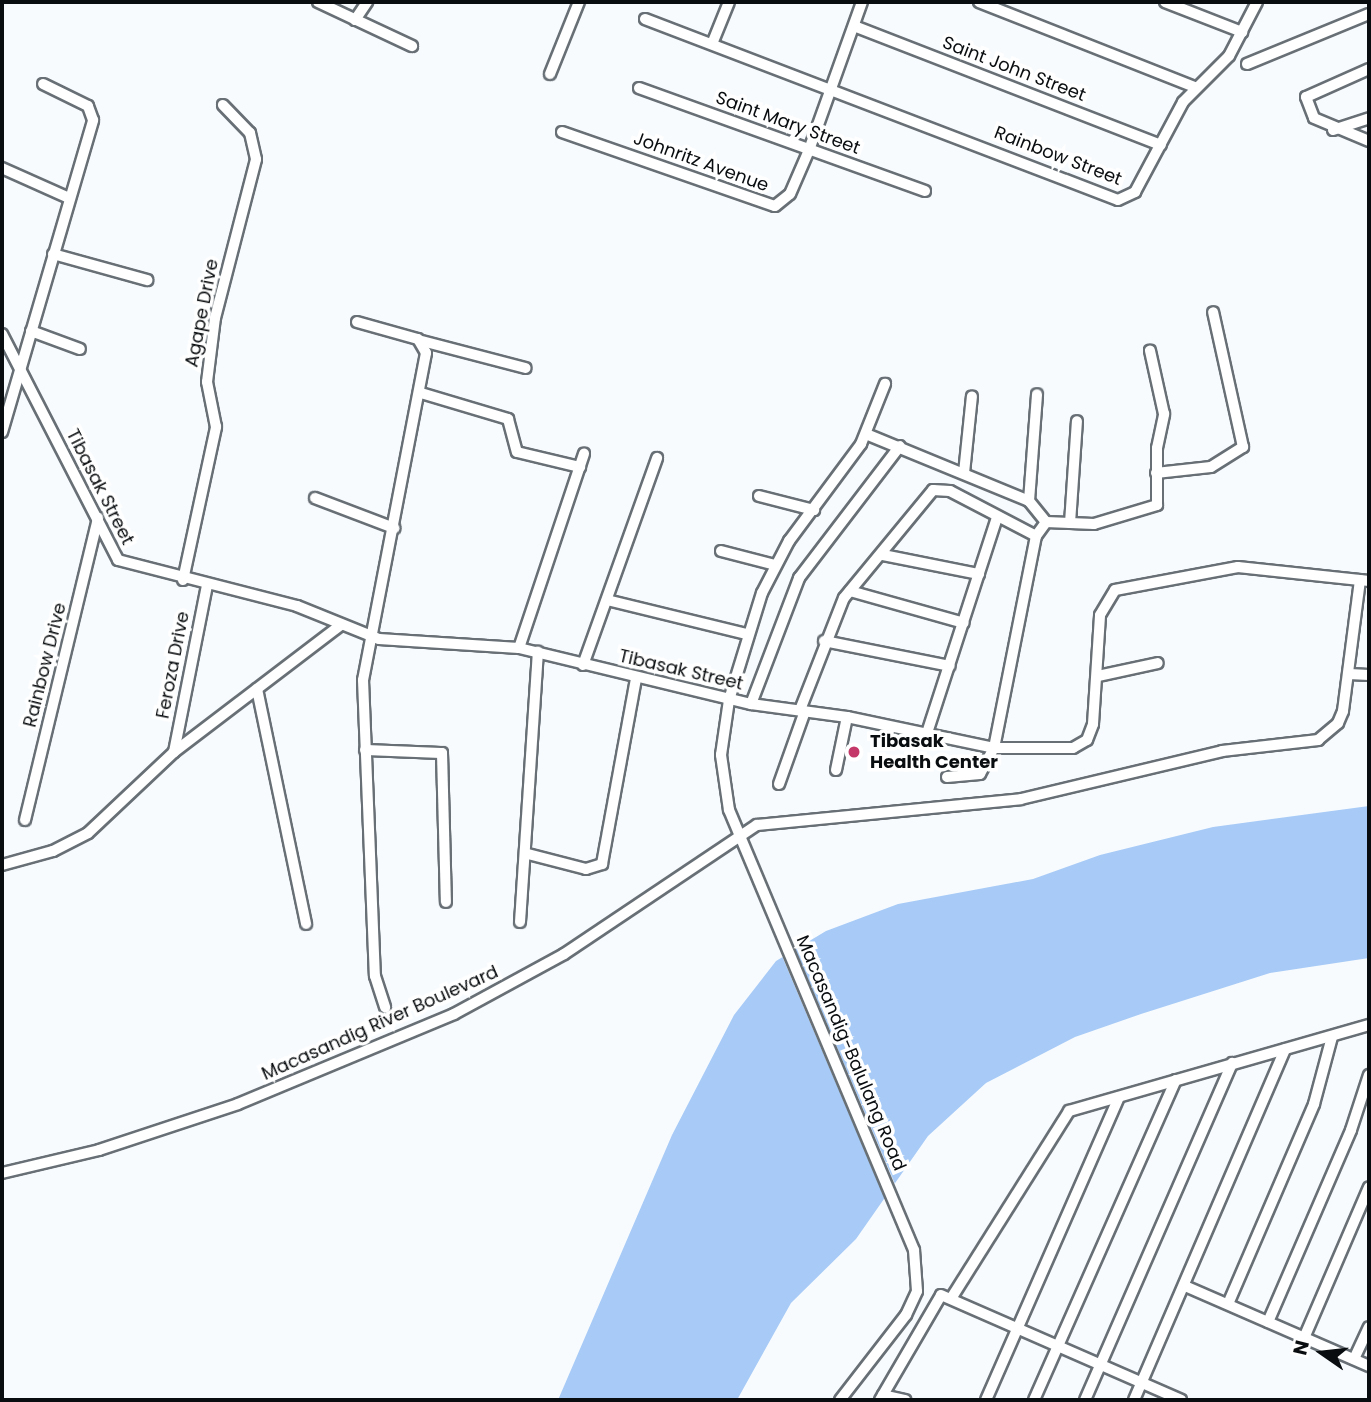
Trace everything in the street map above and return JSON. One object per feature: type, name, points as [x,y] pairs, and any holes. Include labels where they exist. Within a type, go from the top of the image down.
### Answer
[{"type":"street","points":[[318,2],[412,46]]},
{"type":"street","points":[[355,20],[367,2]]},
{"type":"street","points":[[550,74],[579,2]]},
{"type":"street","points":[[712,44],[729,2]]},
{"type":"street","name":"Johnritz Avenue","points":[[562,132],[769,206],[790,194],[862,2]]},
{"type":"street","points":[[979,2],[1195,87]]},
{"type":"street","points":[[1165,2],[1241,32]]},
{"type":"street","name":"Rainbow Street","points":[[645,19],[1118,200],[1132,196],[1195,87],[1216,72],[1257,2]]},
{"type":"street","points":[[1247,64],[1369,14]]},
{"type":"street","name":"Saint John Street","points":[[854,26],[1161,145]]},
{"type":"street","points":[[1369,69],[1306,97],[1314,118],[1333,130],[1369,141]]},
{"type":"street","points":[[3,424],[92,111],[43,84]]},
{"type":"street","name":"Saint Mary Street","points":[[639,88],[925,191]]},
{"type":"street","name":"Agape Drive","points":[[183,580],[216,427],[207,382],[215,318],[256,159],[250,133],[223,105]]},
{"type":"street","points":[[1333,130],[1369,118]]},
{"type":"street","points":[[2,168],[69,198]]},
{"type":"street","points":[[52,254],[147,280]]},
{"type":"street","points":[[1156,472],[1211,467],[1243,447],[1213,312]]},
{"type":"street","points":[[357,322],[526,368]]},
{"type":"street","points":[[31,331],[80,349]]},
{"type":"street","name":"Tibasak Street","points":[[2,334],[118,560],[183,580],[297,606],[369,636],[519,648],[729,700],[847,717],[994,748],[1082,745],[1093,724],[1100,615],[1109,595],[1123,587],[1238,567],[1367,579]]},
{"type":"street","points":[[385,1007],[375,976],[363,680],[369,636],[421,393],[422,341]]},
{"type":"street","points":[[866,434],[1029,501],[1046,522],[1094,524],[1154,509],[1164,414],[1150,351]]},
{"type":"street","name":"Macasandig-Balulang Road","points":[[840,1400],[888,1344],[911,1305],[917,1278],[910,1237],[738,833],[722,774],[729,700],[747,634],[775,565],[866,434],[885,384]]},
{"type":"street","points":[[421,393],[508,419],[517,452],[580,467]]},
{"type":"street","points":[[1029,501],[1037,394]]},
{"type":"street","points":[[964,473],[972,396]]},
{"type":"street","points":[[1070,523],[1077,421]]},
{"type":"street","points":[[751,704],[799,578],[900,446]]},
{"type":"street","points":[[519,648],[584,454]]},
{"type":"street","points":[[583,665],[657,458]]},
{"type":"street","points":[[779,784],[824,641],[850,591],[939,488],[1036,536]]},
{"type":"street","points":[[759,496],[814,510]]},
{"type":"street","points":[[315,498],[394,528]]},
{"type":"street","name":"Rainbow Drive","points":[[25,820],[98,518]]},
{"type":"street","points":[[928,733],[997,518]]},
{"type":"street","points":[[947,777],[980,775],[994,748],[1036,536],[1046,522]]},
{"type":"street","points":[[721,551],[775,565]]},
{"type":"street","points":[[883,555],[979,574]]},
{"type":"street","name":"Macasandig River Boulevard","points":[[2,1173],[99,1150],[238,1104],[454,1014],[564,954],[738,833],[777,820],[1021,799],[1222,751],[1300,745],[1318,740],[1338,723],[1367,579]]},
{"type":"street","name":"Feroza Drive","points":[[174,752],[207,585]]},
{"type":"street","points":[[850,591],[964,622]]},
{"type":"street","points":[[607,600],[747,634]]},
{"type":"street","points":[[2,865],[78,839],[174,752],[341,625]]},
{"type":"street","points":[[824,641],[950,666]]},
{"type":"street","points":[[520,922],[528,854],[538,652]]},
{"type":"street","points":[[1098,676],[1158,663]]},
{"type":"street","points":[[1349,674],[1369,675]]},
{"type":"street","points":[[528,854],[586,869],[601,864],[636,678]]},
{"type":"street","points":[[257,689],[306,924]]},
{"type":"street","points":[[836,769],[847,717]]},
{"type":"street","points":[[365,750],[442,753],[446,901]]},
{"type":"street","points":[[952,1297],[1059,1119],[1069,1111],[1232,1063],[1332,1038],[1369,1025]]},
{"type":"street","points":[[1228,1304],[1314,1104],[1332,1038]]},
{"type":"street","points":[[1134,1400],[1285,1049]]},
{"type":"street","points":[[1085,1400],[1232,1063]]},
{"type":"street","points":[[1268,1322],[1352,1130],[1369,1074]]},
{"type":"street","points":[[1034,1400],[1176,1080]]},
{"type":"street","points":[[986,1400],[1119,1097]]},
{"type":"street","points":[[1304,1338],[1369,1187]]},
{"type":"street","points":[[1185,1286],[1369,1366]]},
{"type":"street","points":[[905,1400],[881,1397],[936,1296],[952,1297],[1181,1400]]},
{"type":"street","points":[[1354,1359],[1369,1326]]},
{"type":"water","points":[[1369,806],[1369,958],[1270,973],[1141,1014],[1075,1037],[986,1083],[928,1136],[856,1239],[791,1303],[737,1400],[558,1400],[672,1135],[734,1015],[776,961],[826,931],[898,904],[1033,879],[1100,855],[1213,827]]},
{"type":"pier","points":[[794,946],[896,1187],[883,1193],[780,952]]},
{"type":"place","name":"Tibasak Health Center","points":[[854,752]]}]
